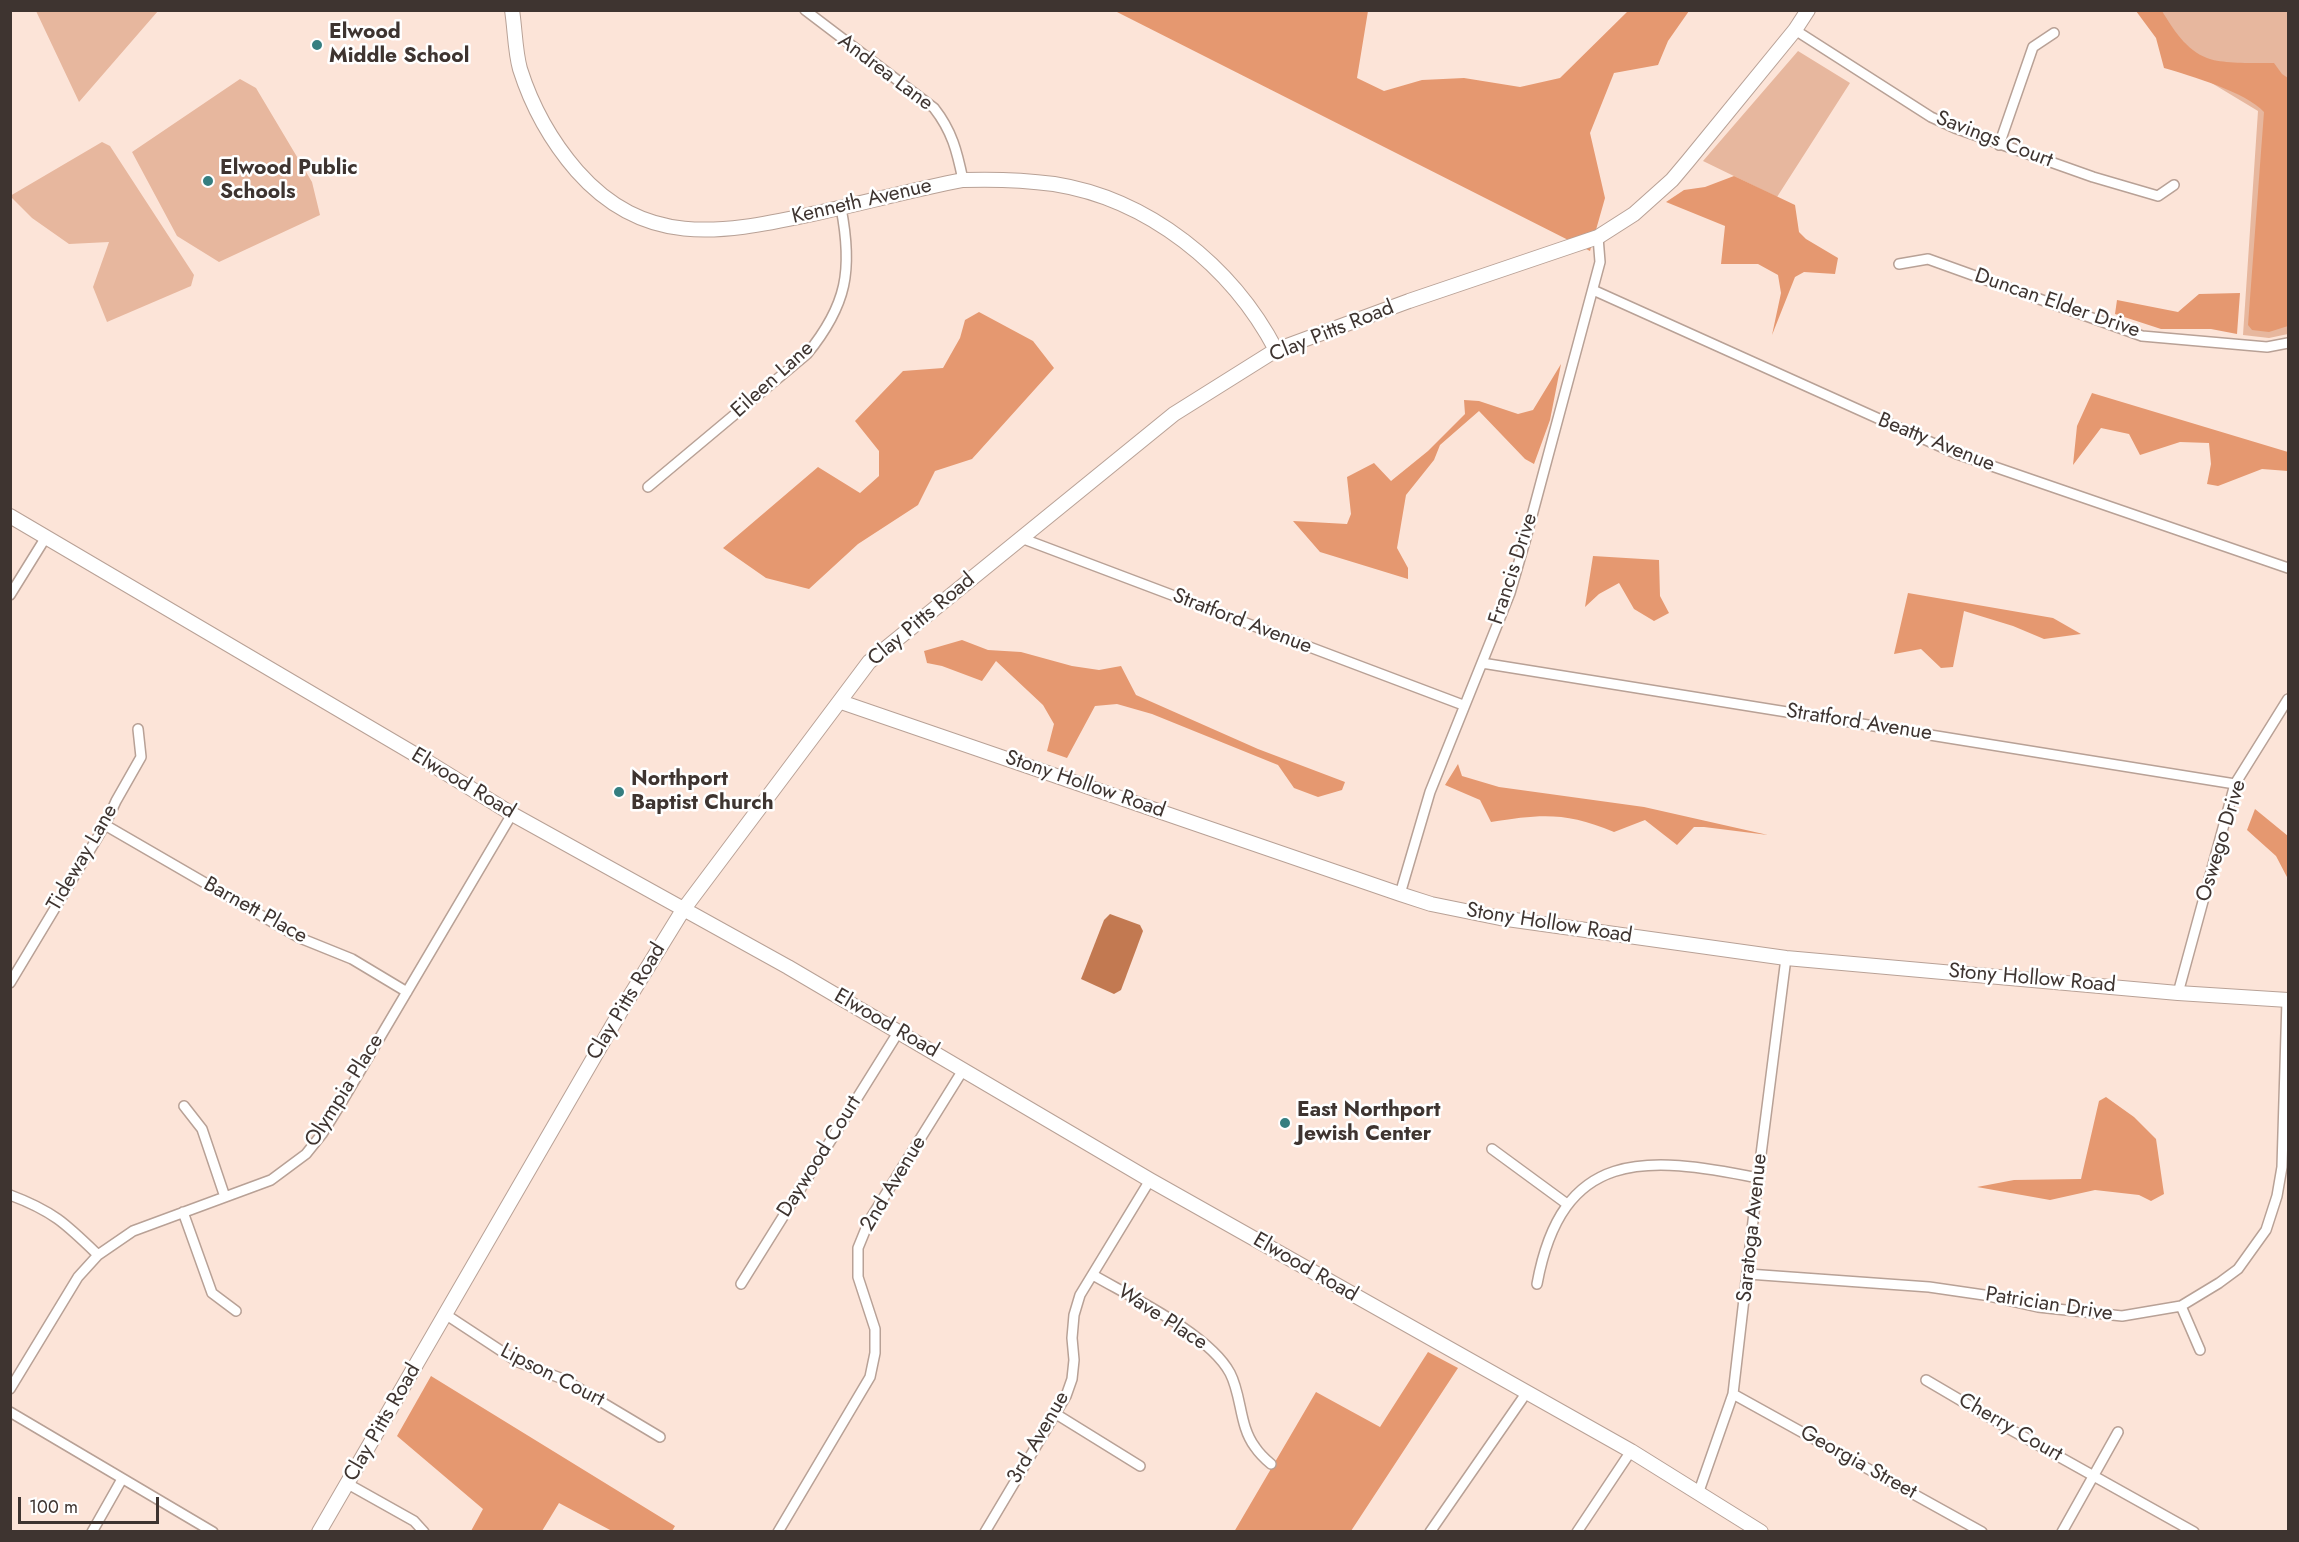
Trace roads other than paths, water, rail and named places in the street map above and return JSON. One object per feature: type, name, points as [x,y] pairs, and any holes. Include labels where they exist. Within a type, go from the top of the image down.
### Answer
[{"type":"street","name":"Kenneth Avenue","points":[[512,10],[520,67],[541,120],[555,144],[590,185],[625,211],[666,226],[718,231],[841,208],[963,180],[1055,184],[1114,202],[1140,213],[1171,231],[1223,274],[1262,323],[1276,350]]},
{"type":"street","name":"Andrea Lane","points":[[805,10],[934,108],[946,123],[954,141],[963,180]]},
{"type":"street","name":"Clay Pitts Road","points":[[319,1532],[622,1009],[683,910],[869,662],[1174,414],[1276,350],[1598,237],[1634,214],[1672,180],[1795,30],[1808,10]]},
{"type":"street","name":"Savings Court","points":[[1795,30],[1931,117],[1975,137],[2093,177],[2158,196],[2174,185]]},
{"type":"street","points":[[1999,145],[2033,47],[2054,33]]},
{"type":"street","name":"Eileen Lane","points":[[648,487],[807,354],[822,336],[836,311],[844,287],[847,262],[841,208]]},
{"type":"street","name":"Francis Drive","points":[[1400,894],[1430,792],[1510,592],[1600,262],[1598,237]]},
{"type":"street","name":"Duncan Elder Drive","points":[[1899,264],[1928,259],[2142,336],[2267,348],[2289,343]]},
{"type":"street","name":"Beatty Avenue","points":[[1593,290],[1956,454],[2289,568]]},
{"type":"street","name":"Elwood Road","points":[[10,516],[428,762],[512,814],[788,967],[1150,1180],[1631,1451],[1761,1532]]},
{"type":"street","points":[[10,595],[46,537]]},
{"type":"street","name":"Stratford Avenue","points":[[1021,538],[1464,705]]},
{"type":"street","name":"Stratford Avenue","points":[[1482,663],[2235,784]]},
{"type":"street","name":"Oswego Drive","points":[[2178,993],[2235,784],[2289,699]]},
{"type":"street","name":"Stony Hollow Road","points":[[841,702],[1400,894],[1490,916],[1786,958],[2178,993],[2288,1000]]},
{"type":"street","name":"Tideway Lane","points":[[10,983],[105,825],[141,757],[138,729]]},
{"type":"street","name":"Olympia Place","points":[[10,1389],[78,1277],[98,1255],[133,1231],[271,1180],[306,1154],[340,1105],[512,814]]},
{"type":"street","name":"Barnett Place","points":[[105,825],[300,938],[352,959],[407,992]]},
{"type":"street","name":"Saratoga Avenue","points":[[1698,1494],[1733,1394],[1786,958]]},
{"type":"street","name":"Patrician Drive","points":[[1748,1274],[1929,1287],[1984,1295],[2038,1307],[2122,1316],[2181,1306],[2238,1269],[2266,1230],[2277,1196],[2282,1167],[2288,1000]]},
{"type":"street","name":"Daywood Court","points":[[741,1284],[899,1031]]},
{"type":"street","name":"2nd Avenue","points":[[778,1532],[870,1377],[876,1353],[874,1329],[858,1277],[858,1248],[869,1221],[963,1070]]},
{"type":"street","points":[[184,1106],[202,1129],[225,1197]]},
{"type":"street","points":[[1492,1149],[1567,1204]]},
{"type":"street","points":[[1537,1284],[1542,1256],[1560,1215],[1567,1204],[1607,1173],[1650,1164],[1719,1170],[1758,1178]]},
{"type":"street","name":"3rd Avenue","points":[[985,1532],[1056,1414],[1072,1379],[1074,1315],[1080,1295],[1150,1180]]},
{"type":"street","points":[[10,1195],[38,1205],[56,1216],[98,1255]]},
{"type":"street","points":[[183,1212],[212,1293],[236,1311]]},
{"type":"street","name":"Wave Place","points":[[1093,1275],[1193,1334],[1215,1353],[1230,1374],[1244,1423],[1254,1447],[1270,1464]]},
{"type":"street","points":[[2181,1306],[2200,1350]]},
{"type":"street","name":"Lipson Court","points":[[445,1314],[518,1362],[563,1379],[660,1437]]},
{"type":"street","name":"Cherry Court","points":[[1926,1380],[2194,1532]]},
{"type":"street","points":[[1430,1532],[1527,1392]]},
{"type":"street","name":"Georgia Street","points":[[1733,1394],[1982,1532]]},
{"type":"street","points":[[10,1412],[213,1532]]},
{"type":"street","points":[[1056,1414],[1140,1466]]},
{"type":"street","points":[[2062,1532],[2118,1432]]},
{"type":"street","points":[[1577,1532],[1631,1451]]},
{"type":"street","points":[[92,1532],[122,1479]]},
{"type":"street","points":[[348,1484],[414,1521],[424,1532]]},
{"type":"place","name":"Elwood Middle School","points":[[317,45]]},
{"type":"place","name":"Elwood Public Schools","points":[[208,181]]},
{"type":"place","name":"Northport Baptist Church","points":[[619,792]]},
{"type":"place","name":"East Northport Jewish Center","points":[[1285,1123]]}]
